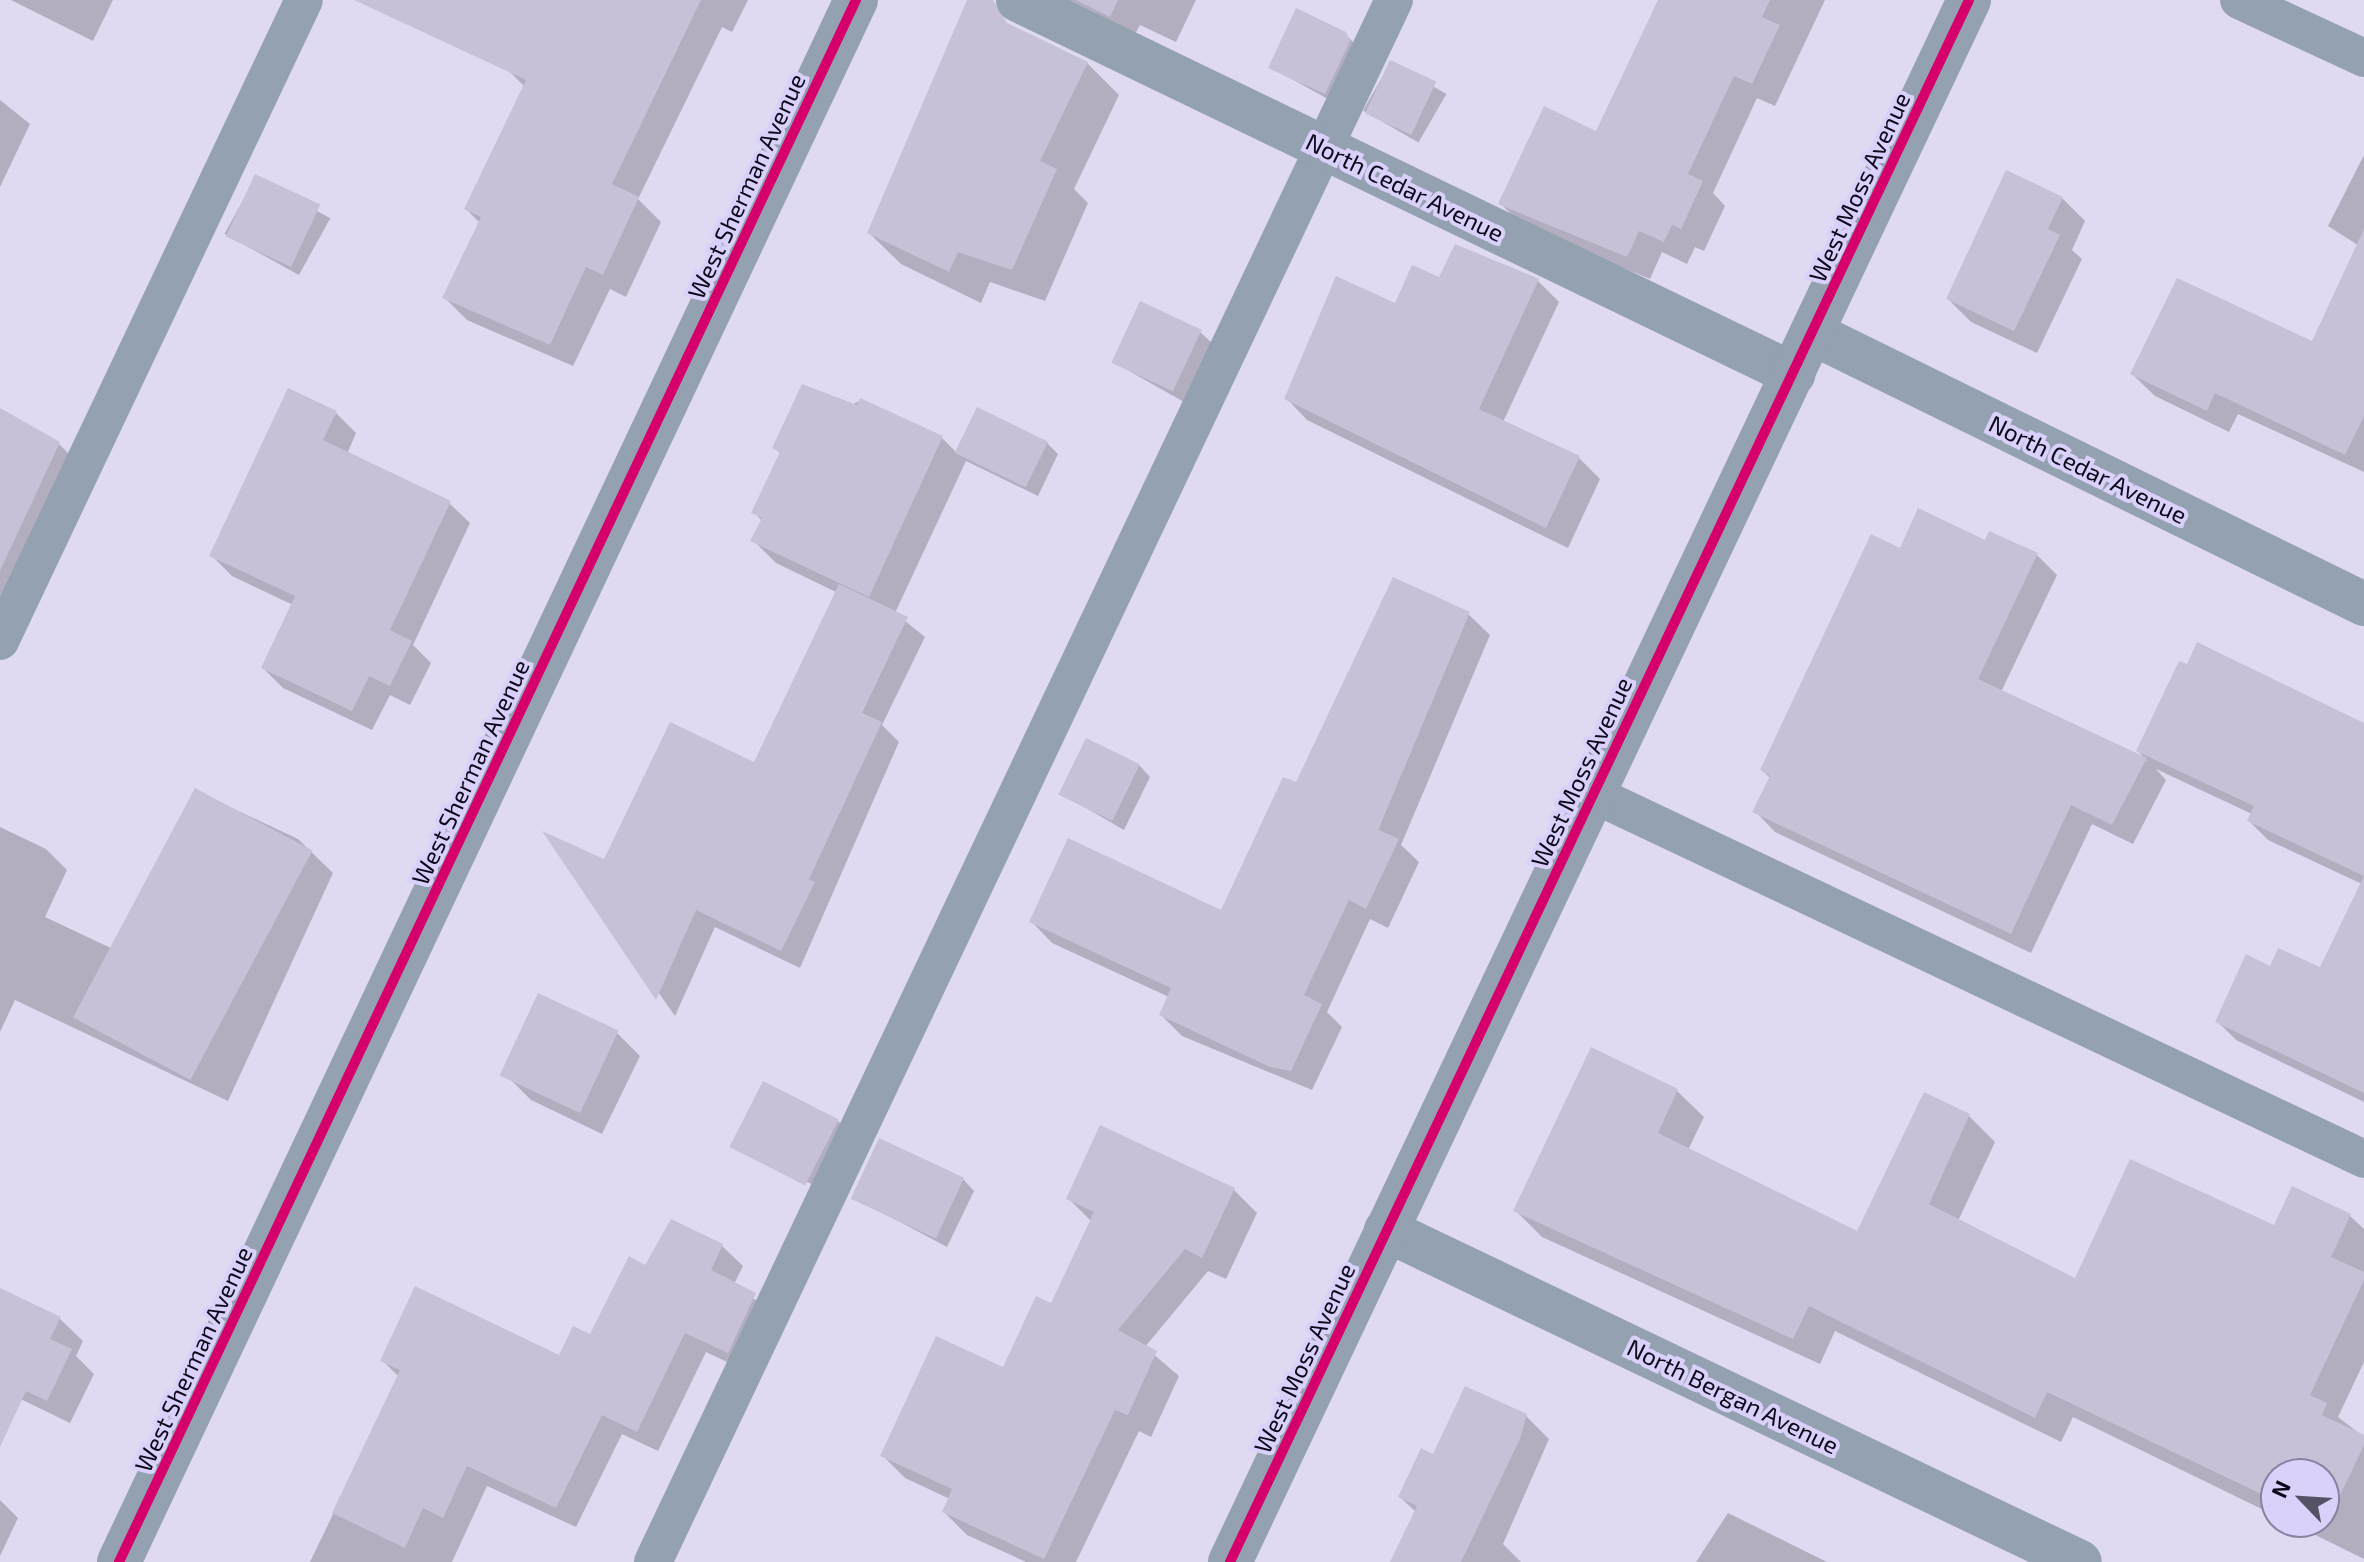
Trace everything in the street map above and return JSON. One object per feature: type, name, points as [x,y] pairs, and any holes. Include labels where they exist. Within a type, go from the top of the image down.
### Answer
[{"type":"street","name":"West Sherman Avenue","points":[[119,1562],[856,0]]},
{"type":"street","name":"North Cedar Avenue","points":[[1018,0],[1793,374]]},
{"type":"street","name":"West Moss Avenue","points":[[1230,1562],[1969,0]]},
{"type":"street","name":"North Cedar Avenue","points":[[1812,333],[2364,604]]},
{"type":"street","name":"North Bergan Avenue","points":[[1386,1230],[2080,1562]]},
{"type":"lane","points":[[0,641],[304,0]]},
{"type":"lane","points":[[653,1562],[1394,0]]},
{"type":"lane","points":[[2239,0],[2364,58]]},
{"type":"lane","points":[[1593,794],[2364,1159]]},
{"type":"building","points":[[354,0],[701,0],[612,184],[639,197],[603,275],[586,267],[550,345],[442,298],[481,217],[464,209],[526,80]]},
{"type":"building","points":[[967,0],[993,0],[1007,23],[1088,62],[1040,161],[1057,169],[1012,270],[958,252],[949,272],[867,233]]},
{"type":"building","points":[[1076,0],[1118,0],[1110,17]]},
{"type":"building","points":[[1658,0],[1770,0],[1762,17],[1780,25],[1752,84],[1734,76],[1688,174],[1703,181],[1681,229],[1672,225],[1664,242],[1639,231],[1627,257],[1498,204],[1544,106],[1596,131]]},
{"type":"building","points":[[1296,8],[1346,32],[1350,41],[1325,94],[1268,68]]},
{"type":"building","points":[[1390,60],[1436,82],[1411,135],[1365,113]]},
{"type":"building","points":[[2006,170],[2063,197],[2048,229],[2060,235],[2014,331],[1946,299]]},
{"type":"building","points":[[255,174],[320,204],[291,267],[226,237]]},
{"type":"building","points":[[2364,229],[2364,416],[2345,455],[2215,393],[2207,411],[2130,374],[2177,278],[2312,341]]},
{"type":"building","points":[[1455,244],[1539,279],[1479,409],[1580,456],[1546,528],[1284,399],[1336,276],[1395,303],[1412,265],[1439,277]]},
{"type":"building","points":[[1140,301],[1202,330],[1173,391],[1111,363]]},
{"type":"building","points":[[802,384],[857,405],[860,398],[943,436],[869,597],[750,541],[762,518],[751,513],[780,452],[772,448]]},
{"type":"building","points":[[288,388],[337,411],[323,440],[451,501],[390,630],[412,641],[390,686],[369,676],[352,711],[261,668],[295,596],[209,556]]},
{"type":"building","points":[[977,407],[1048,442],[1026,487],[955,453]]},
{"type":"building","points":[[0,408],[60,442],[0,571]]},
{"type":"building","points":[[1918,508],[1985,540],[1989,531],[2038,553],[1978,679],[2147,758],[2112,825],[2071,805],[2011,934],[1752,812],[1770,776],[1760,770],[1871,534],[1900,548]]},
{"type":"building","points":[[1393,577],[1470,612],[1381,823],[1379,830],[1399,839],[1366,909],[1349,900],[1304,995],[1322,1004],[1291,1071],[1270,1067],[1159,1015],[1171,988],[1029,922],[1068,838],[1221,910],[1283,777],[1296,782]]},
{"type":"building","points":[[839,584],[908,617],[862,713],[882,722],[809,879],[815,882],[781,951],[696,910],[656,1000],[542,831],[604,859],[670,722],[754,762]]},
{"type":"building","points":[[2197,642],[2364,723],[2364,876],[2247,821],[2254,806],[2136,751],[2179,661],[2187,664]]},
{"type":"building","points":[[1086,738],[1140,764],[1112,821],[1058,795]]},
{"type":"building","points":[[195,788],[312,850],[190,1080],[73,1018]]},
{"type":"building","points":[[2364,876],[2364,1093],[2215,1022],[2246,954],[2270,966],[2278,948],[2320,967]]},
{"type":"building","points":[[538,993],[619,1031],[580,1113],[500,1075]]},
{"type":"building","points":[[1591,1047],[1678,1089],[1658,1133],[1857,1231],[1924,1092],[1970,1114],[1929,1204],[2075,1278],[2130,1159],[2274,1225],[2292,1186],[2351,1214],[2331,1257],[2364,1272],[2364,1280],[2310,1395],[2327,1403],[2322,1415],[2364,1435],[2364,1445],[2340,1496],[2340,1458],[2260,1458],[2260,1493],[2047,1392],[2035,1418],[1809,1306],[1793,1339],[1513,1211]]},
{"type":"building","points":[[763,1081],[839,1120],[805,1186],[729,1147]]},
{"type":"building","points":[[1100,1125],[1235,1188],[1202,1258],[1185,1249],[1118,1330],[1157,1351],[1128,1415],[1115,1410],[1044,1559],[942,1512],[952,1489],[880,1456],[936,1336],[1003,1367],[1036,1296],[1051,1303],[1094,1212],[1066,1199]]},
{"type":"building","points":[[879,1138],[964,1178],[936,1238],[851,1199]]},
{"type":"building","points":[[671,1219],[723,1244],[711,1270],[756,1293],[728,1353],[685,1333],[637,1432],[602,1415],[556,1508],[467,1466],[443,1518],[423,1508],[405,1548],[332,1513],[400,1370],[380,1361],[415,1286],[559,1355],[573,1326],[590,1334],[629,1256],[645,1265]]},
{"type":"building","points":[[0,1288],[61,1317],[50,1339],[72,1349],[47,1401],[26,1391],[0,1447]]},
{"type":"building","points":[[1465,1386],[1527,1414],[1520,1439],[1461,1562],[1390,1562],[1417,1506],[1398,1497],[1421,1448],[1433,1454]]},
{"type":"cycle path","points":[[119,1562],[856,0]]},
{"type":"cycle path","points":[[1230,1562],[1969,0]]}]
